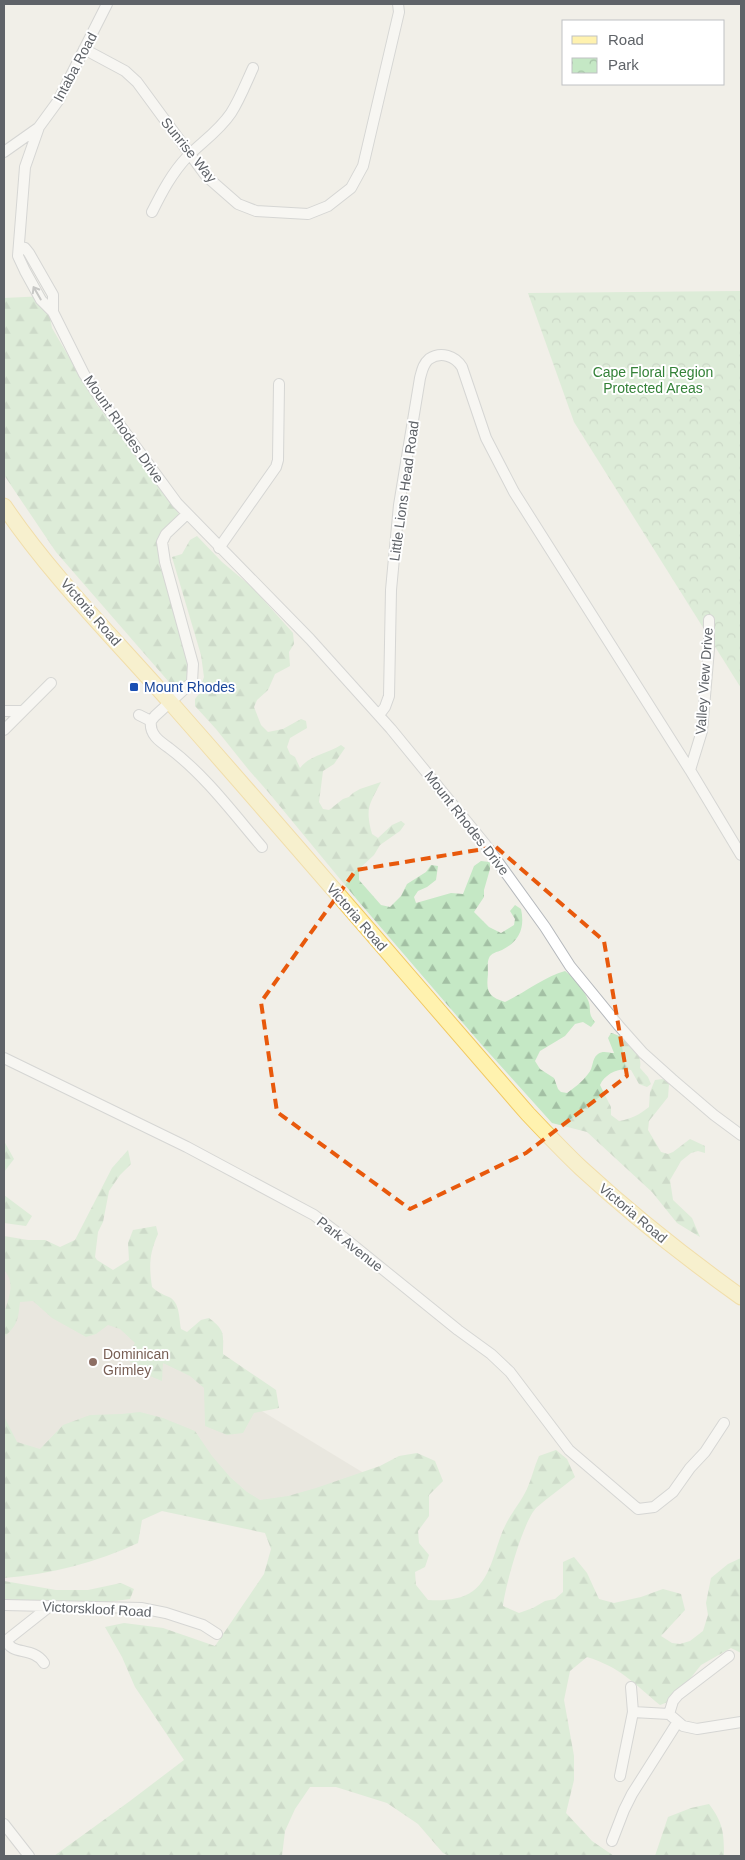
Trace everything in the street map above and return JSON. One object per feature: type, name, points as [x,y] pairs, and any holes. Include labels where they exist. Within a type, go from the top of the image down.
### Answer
[{"type":"main road","name":"Victoria Road","points":[[4,506],[20,530],[88,610],[170,701],[528,1114],[580,1167],[631,1213],[690,1260],[741,1297]]},
{"type":"street","name":"Intaba Road","points":[[53,312],[53,295],[29,253],[25,248],[20,247],[21,204],[25,167],[39,127],[58,101],[107,4]]},
{"type":"street","name":"Sunrise Way","points":[[84,49],[125,71],[137,82],[206,176],[238,204],[256,211],[308,214],[328,206],[351,188],[363,166],[398,12],[398,4]]},
{"type":"street","points":[[152,212],[164,187],[176,169],[217,131],[232,112],[254,68]]},
{"type":"street","name":"Intaba Road","points":[[4,152],[39,127]]},
{"type":"street","name":"Mount Rhodes Drive","points":[[53,312],[84,374],[187,514],[310,639],[379,715],[485,844],[545,927],[570,966],[619,1026],[672,1079],[741,1135]]},
{"type":"street","name":"Little Lions Head Road","points":[[379,715],[385,707],[389,696],[392,590],[399,506],[420,378],[423,367],[429,359],[442,355],[449,356],[458,361],[462,367],[486,438],[514,492],[690,770]]},
{"type":"street","points":[[219,548],[276,467],[278,460],[279,384]]},
{"type":"street","points":[[187,514],[166,534],[162,542],[165,562],[194,673],[189,686],[170,701],[151,721],[152,731],[159,742],[189,764],[262,847]]},
{"type":"street","name":"Valley View Drive","points":[[690,770],[702,731],[709,649],[709,620]]},
{"type":"street","points":[[4,730],[51,683]]},
{"type":"street","points":[[4,711],[22,710]]},
{"type":"street","points":[[139,715],[151,721]]},
{"type":"street","points":[[690,770],[741,855]]},
{"type":"street","name":"Park Avenue","points":[[4,1058],[187,1147],[284,1198],[322,1221],[502,1364],[569,1450],[638,1509],[654,1507],[673,1492],[690,1468],[706,1452],[724,1423]]},
{"type":"street","name":"Victorskloof Road","points":[[4,1605],[147,1609],[166,1613],[203,1626],[217,1634]]},
{"type":"street","points":[[44,1663],[36,1654],[10,1646],[7,1640],[50,1606]]},
{"type":"street","points":[[669,1714],[676,1698],[729,1656]]},
{"type":"street","points":[[620,1776],[634,1712],[632,1687]]},
{"type":"street","points":[[634,1712],[669,1714],[677,1723],[697,1729],[741,1722]]},
{"type":"street","points":[[612,1841],[632,1794],[677,1723]]},
{"type":"street","points":[[4,1824],[29,1856]]},
{"type":"highlighted area","points":[[496,847],[604,941],[627,1076],[526,1153],[410,1209],[277,1112],[261,1002],[356,870]]},
{"type":"shaded area","name":"Dominican Grimley","points":[[4,1254],[395,1492],[261,1525],[4,1466]]},
{"type":"green space","name":"Cape Floral Region Protected Areas","points":[[741,291],[741,688],[574,422],[528,293]]},
{"type":"green space","points":[[46,296],[52,328],[97,405],[121,434],[179,514],[159,536],[159,563],[175,607],[189,661],[190,678],[179,687],[169,682],[56,552],[4,475],[4,298]]},
{"type":"green space","points":[[197,536],[222,562],[253,588],[293,633],[294,644],[289,652],[290,666],[275,674],[268,690],[257,700],[254,707],[261,725],[268,732],[283,729],[301,719],[306,721],[307,728],[290,738],[287,747],[290,754],[295,757],[300,768],[314,757],[341,745],[345,748],[334,764],[323,771],[319,802],[323,809],[329,810],[360,789],[381,782],[369,807],[372,834],[378,838],[392,825],[401,821],[405,824],[400,831],[380,845],[374,855],[359,869],[359,880],[381,905],[390,907],[401,896],[407,884],[426,872],[431,865],[438,866],[436,880],[418,891],[414,897],[416,903],[451,893],[463,894],[474,866],[481,861],[490,862],[484,897],[474,912],[489,927],[501,933],[514,925],[515,919],[510,911],[515,905],[521,909],[522,922],[517,938],[489,958],[487,985],[489,992],[495,998],[505,1002],[550,977],[565,971],[581,988],[588,1000],[591,1016],[595,1022],[591,1027],[583,1022],[575,1024],[565,1036],[540,1051],[535,1061],[540,1069],[554,1078],[561,1092],[567,1093],[583,1080],[590,1072],[594,1058],[598,1054],[604,1052],[614,1053],[608,1038],[611,1033],[623,1038],[633,1046],[639,1056],[640,1068],[651,1084],[647,1087],[639,1084],[631,1070],[626,1069],[617,1071],[605,1078],[600,1085],[611,1107],[611,1115],[619,1121],[638,1114],[649,1107],[650,1092],[655,1080],[663,1079],[669,1084],[668,1097],[649,1121],[648,1130],[661,1152],[668,1154],[690,1139],[705,1146],[705,1153],[698,1151],[691,1153],[681,1161],[670,1180],[673,1200],[692,1218],[700,1237],[677,1223],[652,1192],[587,1132],[552,1123],[481,1044],[359,902],[195,706],[195,699],[199,694],[204,677],[201,655],[172,557],[182,554],[190,540]]},
{"type":"green space","points":[[4,1141],[14,1159],[4,1172]]},
{"type":"green space","points":[[128,1150],[131,1164],[120,1175],[109,1191],[103,1222],[98,1232],[95,1257],[113,1270],[129,1260],[128,1243],[133,1230],[156,1226],[158,1234],[150,1260],[152,1287],[173,1299],[178,1311],[181,1329],[187,1332],[201,1320],[209,1318],[221,1330],[223,1354],[276,1390],[279,1408],[254,1413],[243,1433],[227,1435],[205,1426],[204,1388],[190,1376],[163,1363],[162,1381],[145,1374],[126,1358],[135,1343],[120,1329],[108,1325],[96,1334],[86,1337],[52,1318],[33,1301],[20,1302],[16,1321],[12,1329],[4,1337],[4,1316],[11,1287],[4,1270],[4,1236],[28,1240],[45,1240],[60,1247],[75,1240],[112,1168]]},
{"type":"green space","points":[[4,1195],[32,1216],[26,1226],[4,1223]]},
{"type":"green space","points":[[140,1412],[163,1418],[195,1431],[212,1456],[230,1477],[247,1492],[260,1500],[288,1496],[316,1488],[380,1466],[399,1456],[417,1453],[435,1461],[443,1481],[429,1495],[429,1516],[418,1531],[419,1543],[429,1555],[425,1567],[415,1572],[416,1585],[428,1600],[446,1600],[468,1594],[485,1578],[505,1526],[527,1489],[539,1456],[556,1450],[567,1459],[575,1477],[536,1508],[531,1515],[515,1555],[503,1606],[519,1613],[545,1601],[555,1599],[563,1592],[563,1562],[574,1557],[587,1573],[599,1599],[614,1603],[641,1597],[663,1589],[681,1594],[685,1610],[661,1636],[672,1643],[680,1644],[690,1641],[703,1631],[708,1615],[706,1603],[711,1578],[728,1564],[741,1558],[741,1653],[731,1648],[701,1665],[673,1700],[660,1705],[618,1671],[587,1657],[570,1671],[564,1700],[574,1756],[574,1780],[566,1813],[592,1841],[614,1856],[449,1856],[443,1853],[418,1824],[387,1803],[336,1787],[310,1787],[295,1809],[285,1831],[282,1856],[54,1856],[184,1760],[135,1687],[122,1657],[105,1627],[124,1623],[163,1628],[215,1646],[264,1574],[271,1549],[265,1533],[162,1511],[142,1520],[138,1543],[122,1550],[89,1562],[38,1574],[4,1578],[4,1419],[17,1442],[40,1449],[63,1425],[90,1415]]},
{"type":"green space","points":[[4,1581],[56,1590],[88,1590],[121,1583],[134,1589],[130,1599],[93,1604],[4,1603]]},
{"type":"green space","points":[[709,1804],[722,1828],[724,1856],[655,1856],[668,1817],[691,1808]]},
{"type":"place","name":"Mount Rhodes","points":[[134,687]]},
{"type":"place","name":"Dominican Grimley","points":[[93,1362]]}]
